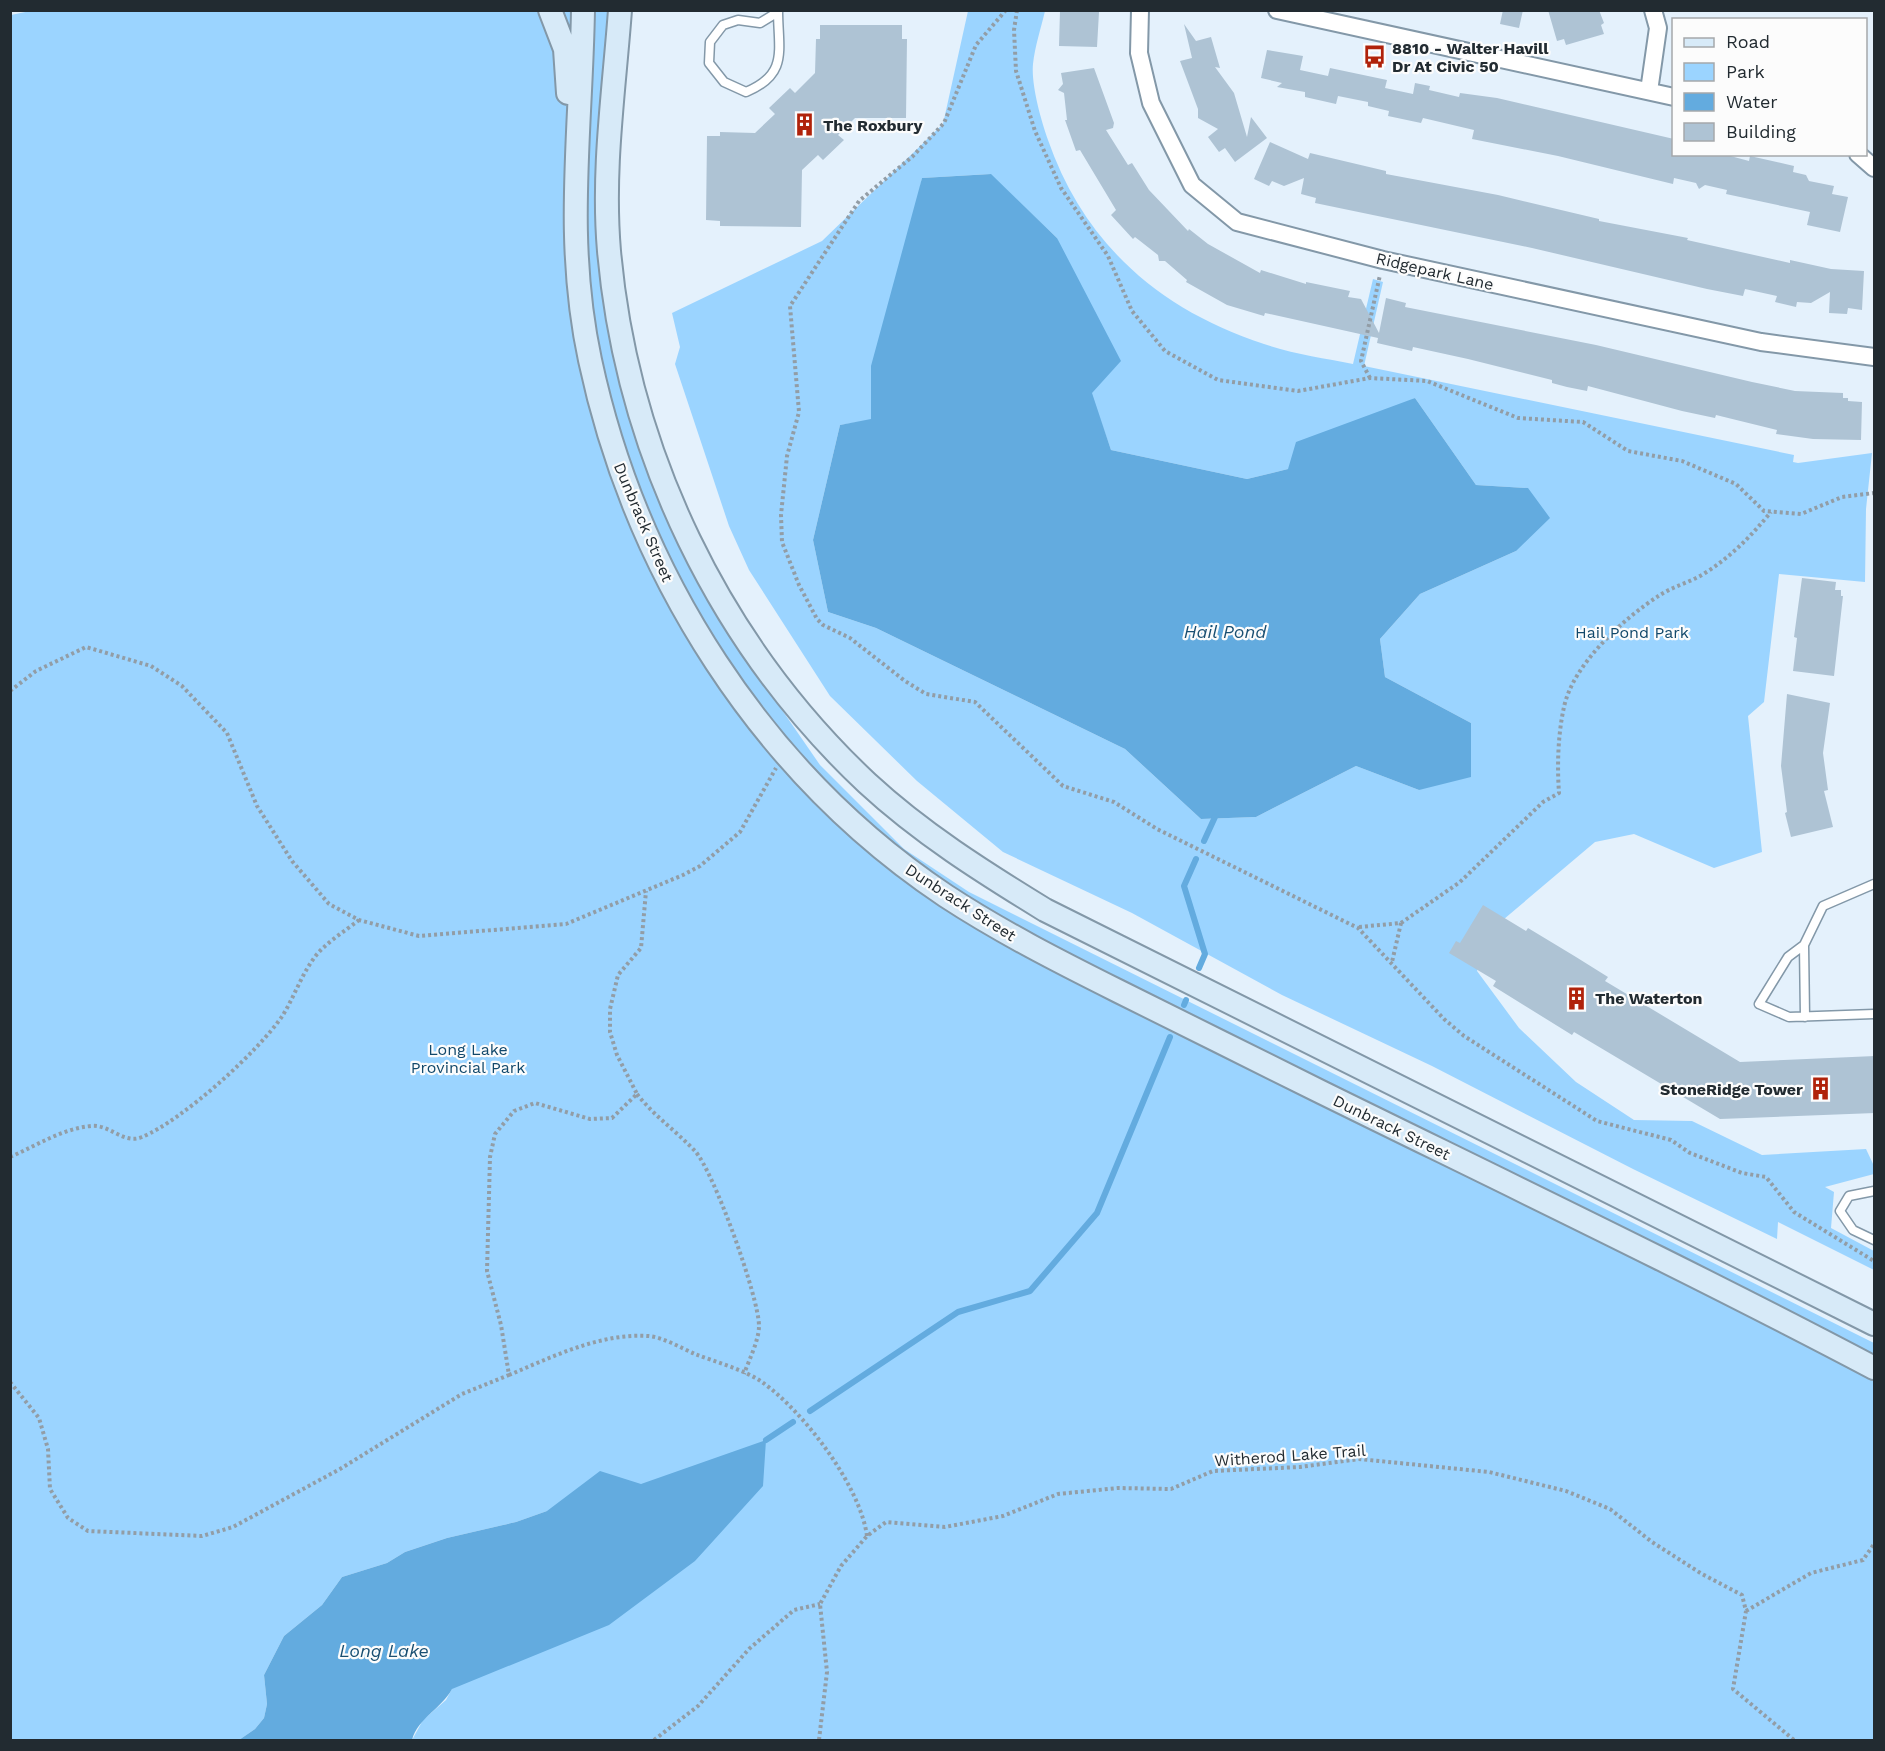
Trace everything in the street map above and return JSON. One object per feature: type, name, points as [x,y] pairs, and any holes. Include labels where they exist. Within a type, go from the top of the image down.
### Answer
[{"type":"main road","points":[[550,10],[565,49],[565,73],[576,133]]},
{"type":"main road","name":"Dunbrack Street","points":[[583,10],[574,214],[579,284],[589,355],[616,459],[647,537],[691,622],[735,689],[785,752],[825,796],[882,848],[945,895],[1013,936],[1196,1030],[1642,1249],[1875,1368]]},
{"type":"main road","name":"Dunbrack Street","points":[[620,10],[607,140],[609,251],[625,360],[638,411],[677,516],[727,614],[792,703],[868,783],[952,852],[1046,910],[1875,1324]]},
{"type":"main road","points":[[617,54],[630,10]]},
{"type":"main road","points":[[1846,1309],[1875,1312]]},
{"type":"street","name":"Ridgepark Lane","points":[[1140,10],[1139,53],[1151,103],[1192,185],[1238,222],[1383,260],[1761,342],[1875,357]]},
{"type":"street","points":[[1277,10],[1672,97]]},
{"type":"street","points":[[1649,91],[1658,28],[1653,10]]},
{"type":"street","points":[[1860,156],[1875,168]]},
{"type":"lane","points":[[778,11],[778,65],[765,83],[746,92],[724,82],[709,63],[710,42],[723,25],[738,20],[760,23],[778,11]]},
{"type":"lane","points":[[1805,1017],[1804,945],[1823,906],[1875,884]]},
{"type":"lane","points":[[1804,945],[1788,957],[1759,1004],[1778,1014],[1805,1017],[1875,1014]]},
{"type":"lane","points":[[1875,1191],[1849,1196],[1840,1211],[1853,1230],[1875,1240]]},
{"type":"path","points":[[1006,10],[976,45],[944,123],[914,156],[859,201],[790,306],[799,412],[787,456],[781,515],[782,542],[799,585],[822,625],[850,638],[926,694],[975,702],[1063,786],[1114,802],[1157,829],[1358,928],[1444,1019],[1464,1036],[1544,1089],[1597,1121],[1671,1140],[1690,1153],[1742,1173],[1766,1177],[1794,1212],[1875,1261]]},
{"type":"path","points":[[1017,10],[1014,30],[1016,71],[1035,132],[1061,188],[1108,256],[1132,311],[1165,351],[1218,380],[1298,391],[1370,378],[1428,381],[1518,418],[1583,422],[1628,451],[1682,461],[1736,484],[1764,511],[1801,514],[1842,497],[1875,494]]},
{"type":"path","points":[[1370,378],[1361,361],[1383,260]]},
{"type":"path","points":[[1358,928],[1401,923],[1460,882],[1543,802],[1559,793],[1558,772],[1564,706],[1573,683],[1611,631],[1660,595],[1703,574],[1743,546],[1771,511]]},
{"type":"path","points":[[10,691],[36,671],[86,647],[151,666],[182,686],[227,733],[257,806],[292,861],[329,904],[359,920],[419,936],[566,924],[700,866],[740,832],[785,752]]},
{"type":"path","points":[[646,891],[641,948],[618,975],[610,1009],[610,1032],[617,1055],[637,1094],[649,1110],[697,1153],[720,1195],[748,1279],[760,1327],[744,1374]]},
{"type":"path","points":[[10,1157],[60,1132],[93,1126],[112,1129],[125,1139],[140,1138],[170,1122],[254,1052],[283,1014],[315,957],[359,920]]},
{"type":"path","points":[[1392,963],[1401,923]]},
{"type":"path","points":[[509,1375],[501,1325],[486,1271],[490,1157],[495,1134],[514,1111],[535,1103],[590,1119],[612,1118],[637,1094]]},
{"type":"path","points":[[10,1382],[39,1418],[48,1449],[50,1489],[68,1518],[88,1532],[201,1536],[233,1527],[340,1469],[462,1394],[571,1349],[621,1336],[651,1336],[760,1380],[798,1412],[850,1486],[864,1517],[867,1536]]},
{"type":"path","name":"Witherod Lake Trail","points":[[820,1604],[841,1566],[867,1536],[886,1522],[945,1527],[1003,1516],[1058,1494],[1118,1488],[1171,1489],[1213,1471],[1300,1467],[1359,1459],[1489,1472],[1566,1491],[1610,1509],[1682,1562],[1742,1595],[1746,1611]]},
{"type":"path","points":[[1794,1740],[1733,1689],[1746,1611],[1811,1573],[1863,1560],[1875,1544]]},
{"type":"path","points":[[654,1740],[698,1706],[749,1649],[794,1610],[820,1604],[827,1672],[819,1740]]},
{"type":"green space","name":"Long Lake Provincial Park","points":[[35,10],[612,11],[619,354],[753,668],[820,765],[904,849],[969,892],[1874,1343],[1874,1740],[412,1740],[423,1720],[446,1700],[547,1511],[516,1522],[447,1538],[405,1552],[387,1563],[342,1577],[322,1605],[284,1636],[264,1675],[267,1704],[264,1718],[255,1729],[239,1740],[11,1740],[11,15]]},
{"type":"green space","name":"Hail Pond Park","points":[[968,11],[1045,11],[1034,57],[1034,82],[1045,132],[1063,177],[1082,211],[1130,268],[1159,292],[1191,312],[1226,330],[1264,344],[1353,364],[1373,279],[1383,282],[1364,366],[1794,455],[1793,462],[1798,463],[1872,453],[1866,509],[1865,582],[1779,574],[1764,702],[1748,716],[1762,852],[1714,868],[1634,834],[1595,842],[1491,930],[1477,971],[1519,1028],[1576,1082],[1634,1120],[1692,1121],[1762,1155],[1866,1149],[1874,1166],[1874,1174],[1825,1187],[1834,1192],[1831,1228],[1874,1251],[1874,1270],[1778,1222],[1777,1239],[1633,1169],[1432,1066],[1282,995],[1132,913],[1003,852],[917,781],[830,696],[749,570],[729,526],[675,364],[680,347],[672,313],[822,241],[943,124]],"holes":[[[990,174],[1057,238],[1091,393],[1111,450],[1247,479],[1288,469],[1415,398],[1476,485],[1528,488],[1516,551],[1420,594],[1380,639],[1385,677],[1471,723],[1419,790],[1356,766],[1256,817],[1201,819],[1125,749],[876,628],[828,612],[813,540],[840,425],[871,420],[922,178]]]},
{"type":"water","name":"Hail Pond","points":[[991,174],[1057,238],[1121,361],[1092,393],[1111,450],[1247,479],[1288,469],[1296,442],[1415,398],[1476,485],[1528,488],[1550,518],[1516,551],[1420,594],[1380,639],[1385,677],[1471,723],[1471,777],[1419,790],[1356,766],[1256,817],[1201,819],[1125,749],[876,628],[828,612],[813,540],[840,425],[871,419],[871,366],[922,178]]},
{"type":"water","name":"Long Lake","points":[[766,1440],[763,1486],[695,1561],[609,1625],[452,1689],[424,1719],[412,1740],[239,1740],[255,1729],[264,1718],[267,1704],[264,1675],[284,1636],[322,1605],[342,1577],[387,1563],[405,1552],[447,1538],[516,1522],[547,1511],[600,1471],[641,1484]]},
{"type":"building","points":[[1503,10],[1523,10],[1519,28],[1500,24]]},
{"type":"building","points":[[1548,10],[1599,10],[1604,23],[1601,25],[1604,34],[1566,45],[1564,39],[1557,41]]},
{"type":"building","points":[[1060,11],[1099,12],[1097,47],[1059,46]]},
{"type":"building","points":[[1184,24],[1196,41],[1211,37],[1220,68],[1215,67],[1234,93],[1247,137],[1251,117],[1267,138],[1235,162],[1225,148],[1219,152],[1208,137],[1218,129],[1198,118],[1198,109],[1180,61],[1192,58]]},
{"type":"building","name":"The Roxbury","points":[[820,25],[902,25],[902,39],[907,39],[906,118],[855,118],[838,135],[844,140],[823,160],[818,155],[802,170],[801,227],[720,226],[720,221],[706,220],[707,136],[720,136],[720,132],[755,133],[775,114],[769,108],[790,88],[795,93],[815,73],[816,39],[820,39]]},
{"type":"building","points":[[1267,50],[1303,56],[1300,70],[1328,76],[1330,68],[1387,80],[1385,88],[1413,94],[1415,83],[1430,86],[1429,90],[1459,97],[1460,93],[1497,98],[1672,139],[1672,156],[1730,156],[1749,161],[1750,156],[1794,166],[1793,172],[1806,175],[1809,181],[1834,186],[1832,194],[1848,197],[1840,232],[1807,225],[1810,212],[1726,194],[1727,190],[1705,185],[1699,189],[1696,183],[1674,178],[1673,184],[1558,156],[1472,139],[1474,130],[1423,118],[1421,123],[1388,116],[1389,111],[1368,106],[1368,102],[1338,96],[1336,104],[1305,97],[1305,92],[1277,87],[1282,83],[1261,78]]},
{"type":"building","points":[[1094,68],[1114,123],[1113,128],[1106,130],[1128,165],[1132,163],[1149,190],[1188,231],[1189,229],[1208,244],[1260,273],[1261,270],[1306,284],[1306,282],[1350,291],[1348,297],[1361,299],[1379,333],[1386,298],[1406,303],[1405,307],[1596,345],[1795,391],[1843,393],[1843,398],[1848,398],[1848,401],[1862,402],[1861,440],[1813,439],[1776,434],[1777,430],[1716,415],[1715,418],[1682,411],[1588,386],[1587,391],[1567,387],[1552,383],[1552,380],[1468,359],[1413,347],[1412,351],[1377,343],[1378,338],[1265,313],[1264,316],[1227,305],[1186,282],[1187,280],[1165,261],[1159,261],[1158,255],[1135,237],[1133,239],[1111,215],[1116,210],[1080,150],[1076,151],[1065,120],[1067,120],[1064,93],[1058,90],[1063,84],[1061,73]]},
{"type":"building","points":[[1270,142],[1308,159],[1310,153],[1386,171],[1386,174],[1498,195],[1599,219],[1599,221],[1688,238],[1687,240],[1790,263],[1790,260],[1831,269],[1864,271],[1862,310],[1848,308],[1847,314],[1829,313],[1830,292],[1811,303],[1797,302],[1796,307],[1775,302],[1777,296],[1745,289],[1743,296],[1707,289],[1532,248],[1315,203],[1316,198],[1301,194],[1304,178],[1284,186],[1272,181],[1269,186],[1254,179]]},
{"type":"building","points":[[1802,578],[1836,582],[1835,590],[1841,590],[1841,596],[1843,596],[1834,676],[1793,671],[1797,638],[1794,637]]},
{"type":"building","points":[[1787,694],[1830,703],[1823,753],[1828,790],[1824,791],[1833,827],[1791,837],[1785,813],[1787,812],[1781,766]]},
{"type":"building","points":[[1483,905],[1526,931],[1528,928],[1576,957],[1608,977],[1605,981],[1740,1062],[1875,1056],[1875,1113],[1720,1119],[1574,1032],[1572,1035],[1493,986],[1496,981],[1449,953],[1456,941],[1460,943]]},
{"type":"waterway","points":[[1204,841],[1215,817]]},
{"type":"waterway","points":[[1196,859],[1184,886],[1205,954],[1199,968]]},
{"type":"waterway","points":[[1184,1005],[1186,1000]]},
{"type":"waterway","points":[[810,1411],[958,1312],[1030,1291],[1097,1213],[1170,1037]]},
{"type":"waterway","points":[[766,1440],[793,1422]]},
{"type":"place","name":"8810 - Walter Havill Dr At Civic 50","points":[[1374,57]]},
{"type":"place","name":"The Roxbury","points":[[805,125]]},
{"type":"place","name":"The Waterton","points":[[1577,998]]},
{"type":"place","name":"StoneRidge Tower","points":[[1821,1089]]}]
